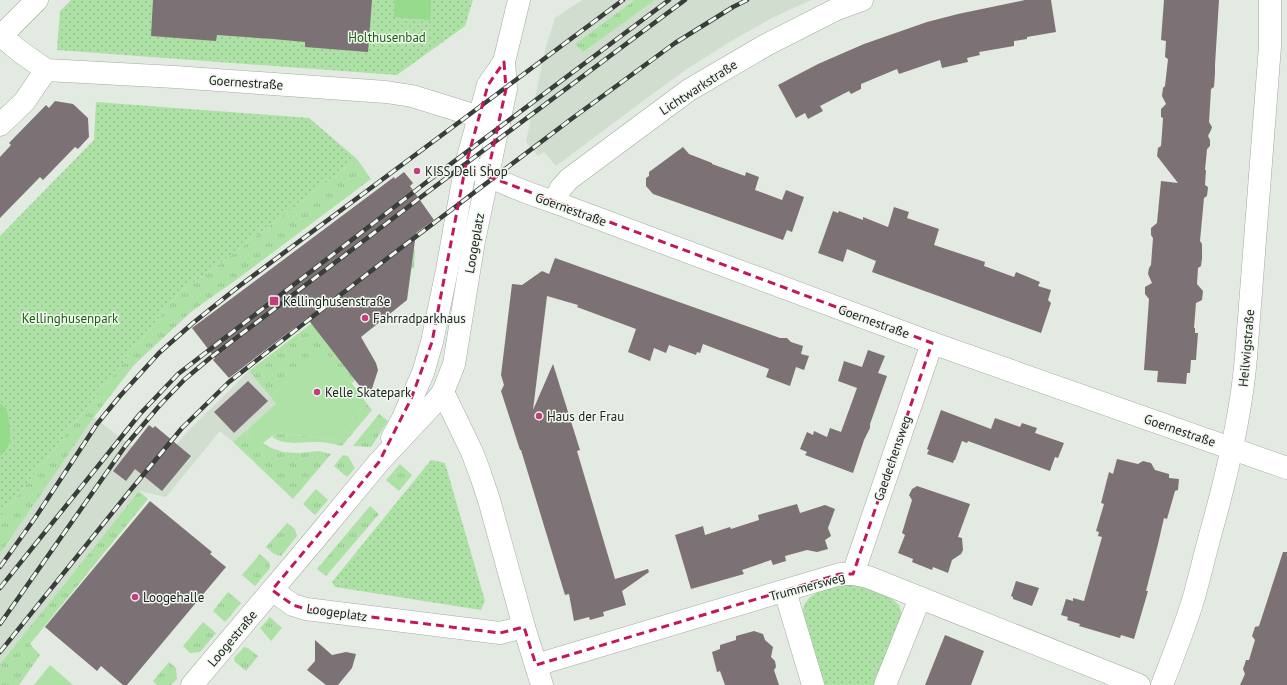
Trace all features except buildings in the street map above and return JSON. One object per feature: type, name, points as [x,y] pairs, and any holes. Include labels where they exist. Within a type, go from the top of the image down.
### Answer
[{"type":"street","points":[[0,125],[24,102],[46,70],[0,36],[37,0]]},
{"type":"street","points":[[487,176],[489,120],[488,85],[504,62],[519,0]]},
{"type":"street","name":"Lichtwarkstraße","points":[[554,202],[561,188],[569,179],[688,90],[766,45],[837,9],[862,0]]},
{"type":"street","name":"Heilwigstraße","points":[[1162,685],[1193,598],[1226,481],[1242,394],[1246,362],[1270,46],[1270,0]]},
{"type":"street","name":"Goernestraße","points":[[46,70],[161,76],[386,92],[412,96],[489,120]]},
{"type":"street","points":[[466,164],[489,120]]},
{"type":"street","name":"Goernestraße","points":[[466,164],[487,176],[517,189],[932,343],[1287,468]]},
{"type":"street","name":"Loogeplatz","points":[[419,405],[423,373],[432,342],[447,270],[466,164]]},
{"type":"street","name":"Loogeplatz","points":[[487,176],[474,241],[454,364],[443,392],[419,405],[378,462],[272,590],[293,605],[306,609],[500,633],[524,627]]},
{"type":"street","name":"Loogeplatz","points":[[447,270],[463,311]]},
{"type":"street","name":"Gaedechensweg","points":[[853,574],[932,343]]},
{"type":"street","points":[[443,392],[472,452],[480,473],[538,675]]},
{"type":"street","name":"Trummersweg","points":[[538,675],[785,591],[840,574],[853,574],[868,577],[1139,685]]},
{"type":"street","name":"Loogestraße","points":[[192,685],[272,590]]},
{"type":"street","points":[[785,591],[813,685]]},
{"type":"street","points":[[885,685],[920,598]]},
{"type":"highlighted area","points":[[504,62],[506,89],[487,176],[932,343],[853,574],[840,574],[536,665],[524,627],[500,633],[306,609],[293,605],[272,590],[379,462],[411,399],[432,342],[466,164],[488,85]]},
{"type":"shaded area","points":[[395,0],[431,0],[430,20],[394,17]]},
{"type":"shaded area","points":[[582,0],[811,0],[772,18],[728,43],[687,69],[556,166],[544,152],[538,156],[526,142],[545,50],[555,18]]},
{"type":"shaded area","points":[[249,371],[277,404],[233,442],[220,431],[166,497],[139,491],[0,664],[0,554],[94,417],[158,467],[188,431]]},
{"type":"shaded area","points":[[0,403],[7,409],[11,435],[8,447],[0,456]]},
{"type":"green space","name":"Holthusenbad","points":[[71,0],[473,0],[465,26],[397,75],[57,50],[60,11]]},
{"type":"green space","points":[[635,0],[655,0],[583,52],[575,44]]},
{"type":"green space","name":"Kellinghusenpark","points":[[96,102],[309,118],[357,159],[179,293],[0,517],[0,456],[8,447],[11,435],[7,409],[0,403],[0,236],[94,140]]},
{"type":"green space","points":[[357,159],[371,179],[192,311],[134,365],[94,417],[0,554],[0,517],[179,293]]},
{"type":"green space","points":[[412,247],[415,251],[414,267],[322,337],[356,380],[352,383],[322,349],[293,377],[270,396],[249,371]]},
{"type":"green space","name":"Kelle Skatepark","points":[[322,348],[367,404],[359,410],[343,434],[332,439],[276,433],[263,443],[250,439],[247,433],[249,428],[276,404],[270,396],[293,377],[293,372]]},
{"type":"green space","points":[[367,404],[372,410],[342,446],[320,442],[289,443],[272,437],[276,433],[332,439],[343,434],[359,410]]},
{"type":"green space","points":[[379,414],[388,421],[371,447],[353,446]]},
{"type":"green space","points":[[249,428],[247,433],[250,439],[253,441],[260,441],[269,447],[283,452],[299,453],[319,451],[331,454],[293,499],[233,442]]},
{"type":"green space","points":[[343,455],[348,456],[355,468],[347,477],[334,466]]},
{"type":"green space","points":[[431,460],[445,463],[485,601],[481,610],[335,587],[332,582]]},
{"type":"green space","points":[[400,464],[412,475],[399,491],[386,480]]},
{"type":"green space","points":[[316,489],[328,500],[315,515],[303,504]]},
{"type":"green space","points":[[139,491],[148,499],[30,644],[40,655],[19,685],[0,685],[0,664]]},
{"type":"green space","points":[[370,506],[379,514],[326,576],[317,569]]},
{"type":"green space","points":[[287,523],[295,529],[297,536],[281,556],[274,554],[266,547]]},
{"type":"green space","points":[[260,554],[269,562],[270,568],[255,586],[242,575]]},
{"type":"green space","points":[[839,585],[857,585],[875,589],[888,596],[899,605],[902,614],[876,685],[823,685],[802,614],[803,607],[810,597],[820,591]]},
{"type":"green space","points":[[228,592],[241,603],[225,622],[213,611]]},
{"type":"green space","points":[[270,617],[282,628],[271,641],[260,628]]},
{"type":"green space","points":[[203,622],[216,633],[200,652],[190,653],[183,646]]},
{"type":"green space","points":[[244,647],[248,648],[258,656],[246,671],[235,662],[234,658]]},
{"type":"green space","points":[[169,662],[176,668],[177,679],[171,685],[157,685],[153,681]]},
{"type":"green space","points":[[50,665],[73,685],[34,685]]},
{"type":"railway","points":[[0,567],[35,518],[97,424],[159,353],[193,323],[238,287],[623,0]]},
{"type":"railway","points":[[0,588],[139,415],[178,374],[428,181],[669,0]]},
{"type":"railway","points":[[0,624],[126,445],[160,405],[185,379],[210,358],[425,194],[685,0]]},
{"type":"railway","points":[[0,652],[182,428],[229,382],[389,257],[570,120],[675,43],[747,0]]},
{"type":"place","name":"KISS Deli Shop","points":[[417,171]]},
{"type":"place","name":"Kellinghusenstraße","points":[[274,301]]},
{"type":"place","name":"Fahrradparkhaus","points":[[365,318]]},
{"type":"place","name":"Kelle Skatepark","points":[[317,392]]},
{"type":"place","name":"Haus der Frau","points":[[539,416]]},
{"type":"place","name":"Loogehalle","points":[[135,597]]}]
